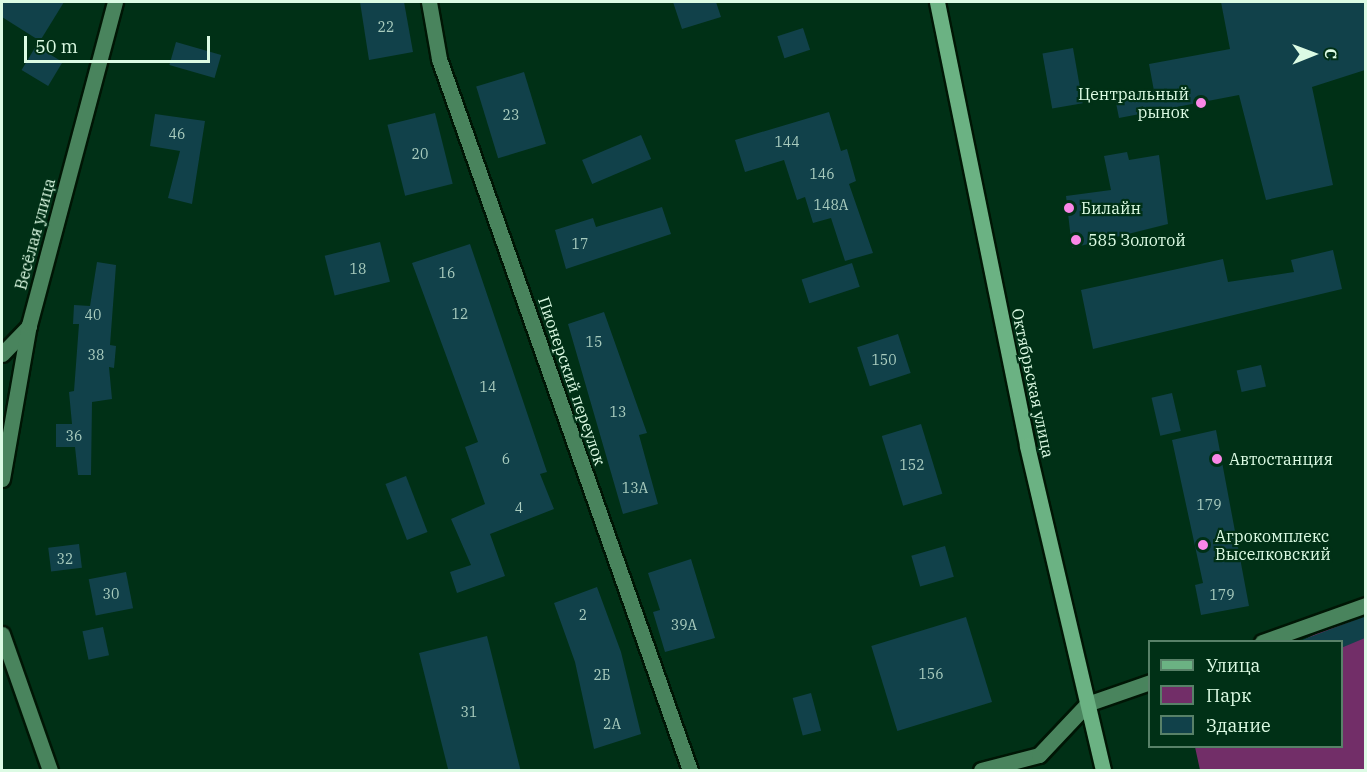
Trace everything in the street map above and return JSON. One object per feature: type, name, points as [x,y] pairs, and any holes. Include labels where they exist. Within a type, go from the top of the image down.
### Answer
[{"type":"main road","name":"Октябрьская улица","points":[[937,2],[1027,446],[1103,771]]},
{"type":"street","name":"Весёлая улица","points":[[2,479],[29,325],[115,2]]},
{"type":"street","name":"Пионерский переулок","points":[[429,2],[439,58],[690,771]]},
{"type":"street","points":[[2,354],[29,325]]},
{"type":"street","points":[[1268,640],[1365,605]]},
{"type":"street","points":[[2,634],[50,771]]},
{"type":"street","points":[[981,771],[1039,755],[1087,704],[1148,682]]},
{"type":"green space","points":[[1365,608],[1365,770],[1200,770],[1195,748],[1343,748],[1343,640],[1304,640]]},
{"type":"building","points":[[2,2],[64,2],[40,41],[2,17]]},
{"type":"building","points":[[360,2],[404,2],[413,52],[369,60]]},
{"type":"building","points":[[673,2],[716,2],[721,17],[682,29]]},
{"type":"building","points":[[1221,2],[1365,2],[1365,70],[1312,87],[1333,185],[1266,200],[1239,95],[1119,118],[1115,98],[1154,91],[1149,64],[1230,49]]},
{"type":"building","points":[[803,28],[810,50],[784,58],[777,36]]},
{"type":"building","points":[[176,42],[221,55],[215,78],[169,65]]},
{"type":"building","points":[[36,46],[63,62],[48,86],[22,70]]},
{"type":"building","points":[[1073,48],[1083,103],[1052,109],[1042,53]]},
{"type":"building","points":[[524,72],[546,144],[498,158],[476,87]]},
{"type":"building","points":[[829,112],[841,151],[847,149],[856,181],[849,184],[873,253],[845,261],[831,218],[813,223],[805,197],[797,200],[784,160],[745,172],[735,140]]},
{"type":"building","points":[[435,113],[453,184],[405,196],[387,125]]},
{"type":"building","points":[[155,114],[205,121],[192,204],[168,198],[180,151],[150,146]]},
{"type":"building","points":[[641,135],[651,159],[592,184],[582,160]]},
{"type":"building","points":[[1127,152],[1129,160],[1159,155],[1168,224],[1072,248],[1066,196],[1111,190],[1104,156]]},
{"type":"building","points":[[662,207],[671,234],[566,269],[555,230],[593,218],[596,227]]},
{"type":"building","points":[[380,242],[390,282],[335,296],[325,256]]},
{"type":"building","points":[[470,244],[547,472],[540,474],[554,509],[490,534],[505,576],[457,593],[450,572],[471,565],[451,519],[485,504],[465,447],[478,442],[412,263]]},
{"type":"building","points":[[1333,250],[1342,289],[1093,349],[1081,290],[1223,259],[1228,282],[1294,272],[1291,260]]},
{"type":"building","points":[[97,262],[116,265],[110,345],[116,346],[114,368],[109,367],[112,399],[92,402],[91,475],[78,475],[75,447],[56,447],[56,424],[72,424],[69,392],[74,391],[79,324],[73,324],[74,305],[90,306]]},
{"type":"building","points":[[852,263],[860,287],[809,303],[802,279]]},
{"type":"building","points":[[604,312],[647,433],[639,435],[658,504],[623,514],[568,324]]},
{"type":"building","points":[[898,334],[911,373],[870,386],[857,347]]},
{"type":"building","points":[[1261,365],[1266,386],[1242,392],[1237,371]]},
{"type":"building","points":[[1172,393],[1181,431],[1160,436],[1152,398]]},
{"type":"building","points":[[921,424],[942,494],[903,506],[882,436]]},
{"type":"building","points":[[1216,430],[1249,606],[1201,615],[1195,585],[1203,583],[1172,440]]},
{"type":"building","points":[[406,476],[428,532],[407,540],[385,484]]},
{"type":"building","points":[[79,544],[82,568],[51,572],[48,548]]},
{"type":"building","points":[[945,546],[954,577],[920,586],[911,556]]},
{"type":"building","points":[[691,559],[715,638],[665,652],[653,612],[660,610],[648,573]]},
{"type":"building","points":[[126,572],[133,608],[96,616],[89,579]]},
{"type":"building","points":[[597,587],[621,652],[641,734],[594,749],[575,662],[554,603]]},
{"type":"building","points":[[1365,616],[1365,638],[1343,647],[1343,640],[1302,640]]},
{"type":"building","points":[[966,617],[992,702],[897,731],[871,646]]},
{"type":"building","points":[[103,627],[109,655],[88,660],[82,631]]},
{"type":"building","points":[[487,636],[520,770],[448,770],[419,653]]},
{"type":"building","points":[[811,693],[821,731],[803,736],[793,698]]},
{"type":"place","name":"Центральный рынок","points":[[1201,103]]},
{"type":"place","name":"Билайн","points":[[1069,208]]},
{"type":"place","name":"585 Золотой","points":[[1076,240]]},
{"type":"place","name":"Автостанция","points":[[1217,459]]},
{"type":"place","name":"Агрокомплекс Выселковский","points":[[1203,545]]}]
